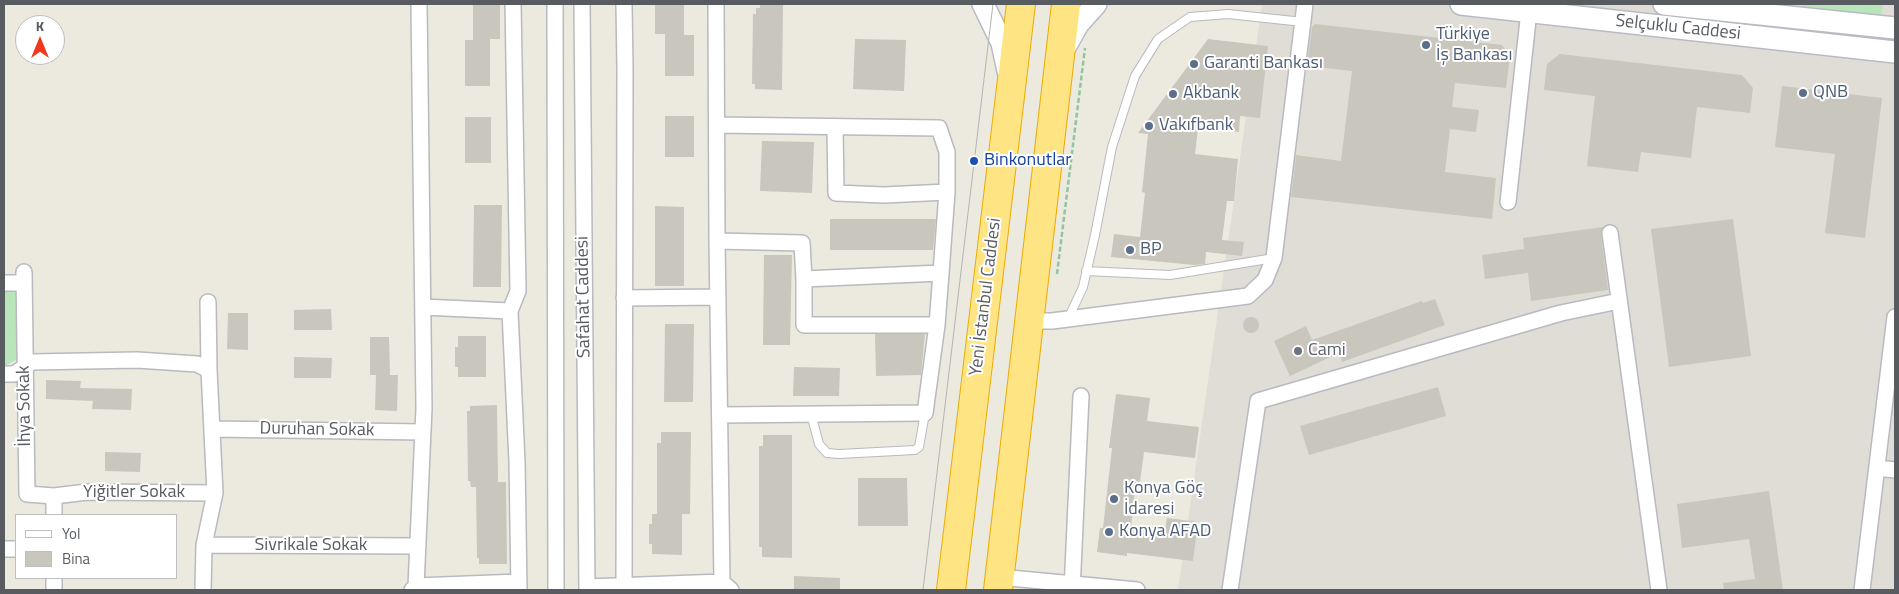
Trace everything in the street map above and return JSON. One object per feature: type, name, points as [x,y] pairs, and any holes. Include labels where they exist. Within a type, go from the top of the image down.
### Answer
[{"type":"highway","name":"Yeni İstanbul Caddesi","points":[[951,590],[1021,4]]},
{"type":"highway","points":[[999,584],[1066,4]]},
{"type":"street","points":[[419,4],[423,432],[418,546],[414,588],[519,586],[517,462],[510,311],[518,291],[514,4]]},
{"type":"street","points":[[550,4],[555,24]]},
{"type":"street","name":"Safahat Caddesi","points":[[555,4],[556,590]]},
{"type":"street","name":"Safahat Caddesi","points":[[582,4],[587,589]]},
{"type":"street","points":[[582,20],[586,4]]},
{"type":"street","points":[[624,4],[624,588]]},
{"type":"street","points":[[587,589],[726,586],[720,415],[717,241],[716,4]]},
{"type":"street","points":[[983,4],[1002,43],[1010,86]]},
{"type":"street","points":[[1060,56],[1078,24],[1096,4]]},
{"type":"street","points":[[1029,321],[1068,319],[1248,296],[1265,280],[1274,258],[1305,4]]},
{"type":"street","name":"Selçuklu Caddesi","points":[[1461,4],[1529,8],[1895,52]]},
{"type":"street","name":"Selçuklu Caddesi","points":[[1664,4],[1764,9],[1895,28]]},
{"type":"street","points":[[1508,202],[1529,8]]},
{"type":"street","points":[[1761,37],[1764,9]]},
{"type":"street","points":[[717,126],[939,128],[947,152],[947,192],[941,273],[925,413],[720,415]]},
{"type":"street","points":[[835,127],[836,193],[884,195],[947,192]]},
{"type":"street","points":[[1610,233],[1659,590]]},
{"type":"street","points":[[717,241],[802,243],[804,325],[936,325]]},
{"type":"street","points":[[804,279],[941,273]]},
{"type":"street","name":"İhya Sokak","points":[[4,283],[24,277],[14,372],[27,494],[54,496]]},
{"type":"street","points":[[624,298],[718,297]]},
{"type":"street","points":[[1230,590],[1258,401],[1561,313],[1619,301]]},
{"type":"street","points":[[203,590],[204,545],[215,493],[208,302]]},
{"type":"street","points":[[422,307],[510,311]]},
{"type":"street","points":[[1862,590],[1895,317]]},
{"type":"street","points":[[14,372],[32,362],[137,360],[197,364],[209,370]]},
{"type":"street","points":[[1072,587],[1081,396]]},
{"type":"street","name":"Duruhan Sokak","points":[[212,429],[423,432]]},
{"type":"street","points":[[1877,468],[1895,470]]},
{"type":"street","name":"Yiğitler Sokak","points":[[54,496],[87,492],[215,493]]},
{"type":"street","points":[[54,496],[54,514]]},
{"type":"street","name":"Sivrikale Sokak","points":[[204,545],[418,546]]},
{"type":"street","points":[[999,584],[1137,590]]},
{"type":"lane","points":[[1068,319],[1083,287],[1096,235],[1112,147],[1135,76],[1158,39],[1190,17],[1228,14],[1303,22]]},
{"type":"lane","points":[[1086,271],[1170,274],[1274,258]]},
{"type":"lane","points":[[811,414],[819,444],[827,453],[839,454],[915,450],[919,447],[925,413]]},
{"type":"shaded area","points":[[1257,4],[1895,4],[1895,590],[1178,590],[1262,5]]},
{"type":"green space","points":[[1802,4],[1883,4],[1881,17],[1802,6]]},
{"type":"green space","points":[[4,289],[16,289],[18,359],[5,366]]},
{"type":"building","points":[[473,4],[500,4],[500,39],[490,39],[490,86],[465,86],[465,40],[473,40]]},
{"type":"building","points":[[655,4],[684,4],[684,35],[694,35],[694,76],[665,76],[665,34],[655,34]]},
{"type":"building","points":[[760,4],[783,4],[782,90],[755,89],[755,84],[752,84],[753,14],[756,14],[756,8],[760,8]]},
{"type":"building","points":[[1315,24],[1502,45],[1510,56],[1506,88],[1455,83],[1452,107],[1479,110],[1476,132],[1450,129],[1445,172],[1496,178],[1492,219],[1291,197],[1296,155],[1341,161],[1352,71],[1307,66],[1312,27]]},
{"type":"building","points":[[855,39],[906,40],[904,91],[853,89]]},
{"type":"building","points":[[1208,39],[1268,46],[1260,118],[1240,116],[1239,132],[1220,130],[1221,123],[1199,120],[1195,154],[1238,159],[1234,201],[1227,201],[1222,240],[1244,242],[1242,256],[1206,252],[1205,264],[1194,265],[1111,257],[1114,234],[1140,237],[1145,193],[1142,192],[1148,134],[1138,133]]},
{"type":"building","points":[[1560,54],[1742,75],[1753,88],[1750,113],[1697,107],[1691,158],[1641,152],[1638,172],[1587,166],[1595,96],[1544,90],[1547,64]]},
{"type":"building","points":[[1782,86],[1882,98],[1865,238],[1825,233],[1835,154],[1775,147]]},
{"type":"building","points":[[665,116],[694,116],[694,157],[665,157]]},
{"type":"building","points":[[465,117],[491,117],[491,163],[465,163]]},
{"type":"building","points":[[762,141],[814,142],[812,193],[760,191]]},
{"type":"building","points":[[474,205],[502,205],[501,287],[473,287]]},
{"type":"building","points":[[655,206],[684,207],[684,286],[655,286]]},
{"type":"building","points":[[830,219],[936,219],[933,250],[830,250]]},
{"type":"building","points":[[1733,219],[1751,356],[1669,367],[1651,229]]},
{"type":"building","points":[[1603,227],[1601,234],[1608,290],[1531,301],[1528,273],[1485,279],[1482,255],[1524,249],[1523,238]]},
{"type":"building","points":[[764,255],[792,255],[790,345],[763,345]]},
{"type":"building","points":[[1435,299],[1445,325],[1342,362],[1339,353],[1290,376],[1274,341],[1306,326],[1312,340],[1422,301],[1423,303]]},
{"type":"building","points":[[331,309],[332,330],[294,330],[294,310]]},
{"type":"building","points":[[228,313],[248,313],[248,350],[227,349]]},
{"type":"building","points":[[1251,317],[1257,319],[1259,325],[1257,331],[1251,333],[1245,331],[1243,325],[1245,319]]},
{"type":"building","points":[[665,324],[694,324],[693,402],[664,402]]},
{"type":"building","points":[[875,334],[925,334],[921,375],[876,376]]},
{"type":"building","points":[[458,336],[486,336],[486,377],[458,377],[458,367],[455,367],[455,347],[458,347]]},
{"type":"building","points":[[370,337],[389,337],[390,375],[398,375],[397,411],[375,410],[376,375],[370,375]]},
{"type":"building","points":[[294,357],[332,358],[331,378],[294,378]]},
{"type":"building","points":[[794,367],[840,368],[839,396],[793,396]]},
{"type":"building","points":[[46,380],[81,381],[80,388],[132,389],[131,410],[92,409],[93,401],[46,399]]},
{"type":"building","points":[[1438,387],[1446,416],[1309,455],[1300,426]]},
{"type":"building","points":[[1116,394],[1150,398],[1147,421],[1199,427],[1195,458],[1144,452],[1140,482],[1136,481],[1131,527],[1165,531],[1167,518],[1198,522],[1193,561],[1127,553],[1127,556],[1097,552],[1100,528],[1103,528],[1112,448],[1109,448]]},
{"type":"building","points":[[497,405],[498,482],[506,482],[507,564],[479,564],[479,558],[477,558],[476,487],[471,487],[470,481],[468,481],[467,411],[470,411],[470,406]]},
{"type":"building","points":[[661,432],[691,432],[690,514],[682,514],[682,555],[652,554],[652,544],[649,544],[649,524],[652,524],[652,514],[657,514],[657,443],[661,443]]},
{"type":"building","points":[[763,435],[792,435],[792,558],[762,557],[762,547],[759,547],[759,446],[763,446]]},
{"type":"building","points":[[105,452],[141,453],[140,472],[105,471]]},
{"type":"building","points":[[858,478],[907,478],[908,526],[858,526]]},
{"type":"building","points":[[1769,491],[1783,590],[1724,590],[1723,583],[1755,579],[1749,539],[1682,548],[1677,504]]},
{"type":"building","points":[[794,576],[840,578],[840,590],[794,590]]},
{"type":"tram line","points":[[923,590],[993,4]]},
{"type":"place","name":"Türkiye İş Bankası","points":[[1426,45]]},
{"type":"place","name":"Garanti Bankası","points":[[1194,64]]},
{"type":"place","name":"QNB","points":[[1803,93]]},
{"type":"place","name":"Akbank","points":[[1173,94]]},
{"type":"place","name":"Vakıfbank","points":[[1149,126]]},
{"type":"place","name":"Binkonutlar","points":[[974,161]]},
{"type":"place","name":"BP","points":[[1130,250]]},
{"type":"place","name":"Cami","points":[[1298,351]]},
{"type":"place","name":"Konya Göç İdaresi","points":[[1114,499]]},
{"type":"place","name":"Konya AFAD","points":[[1109,532]]}]
